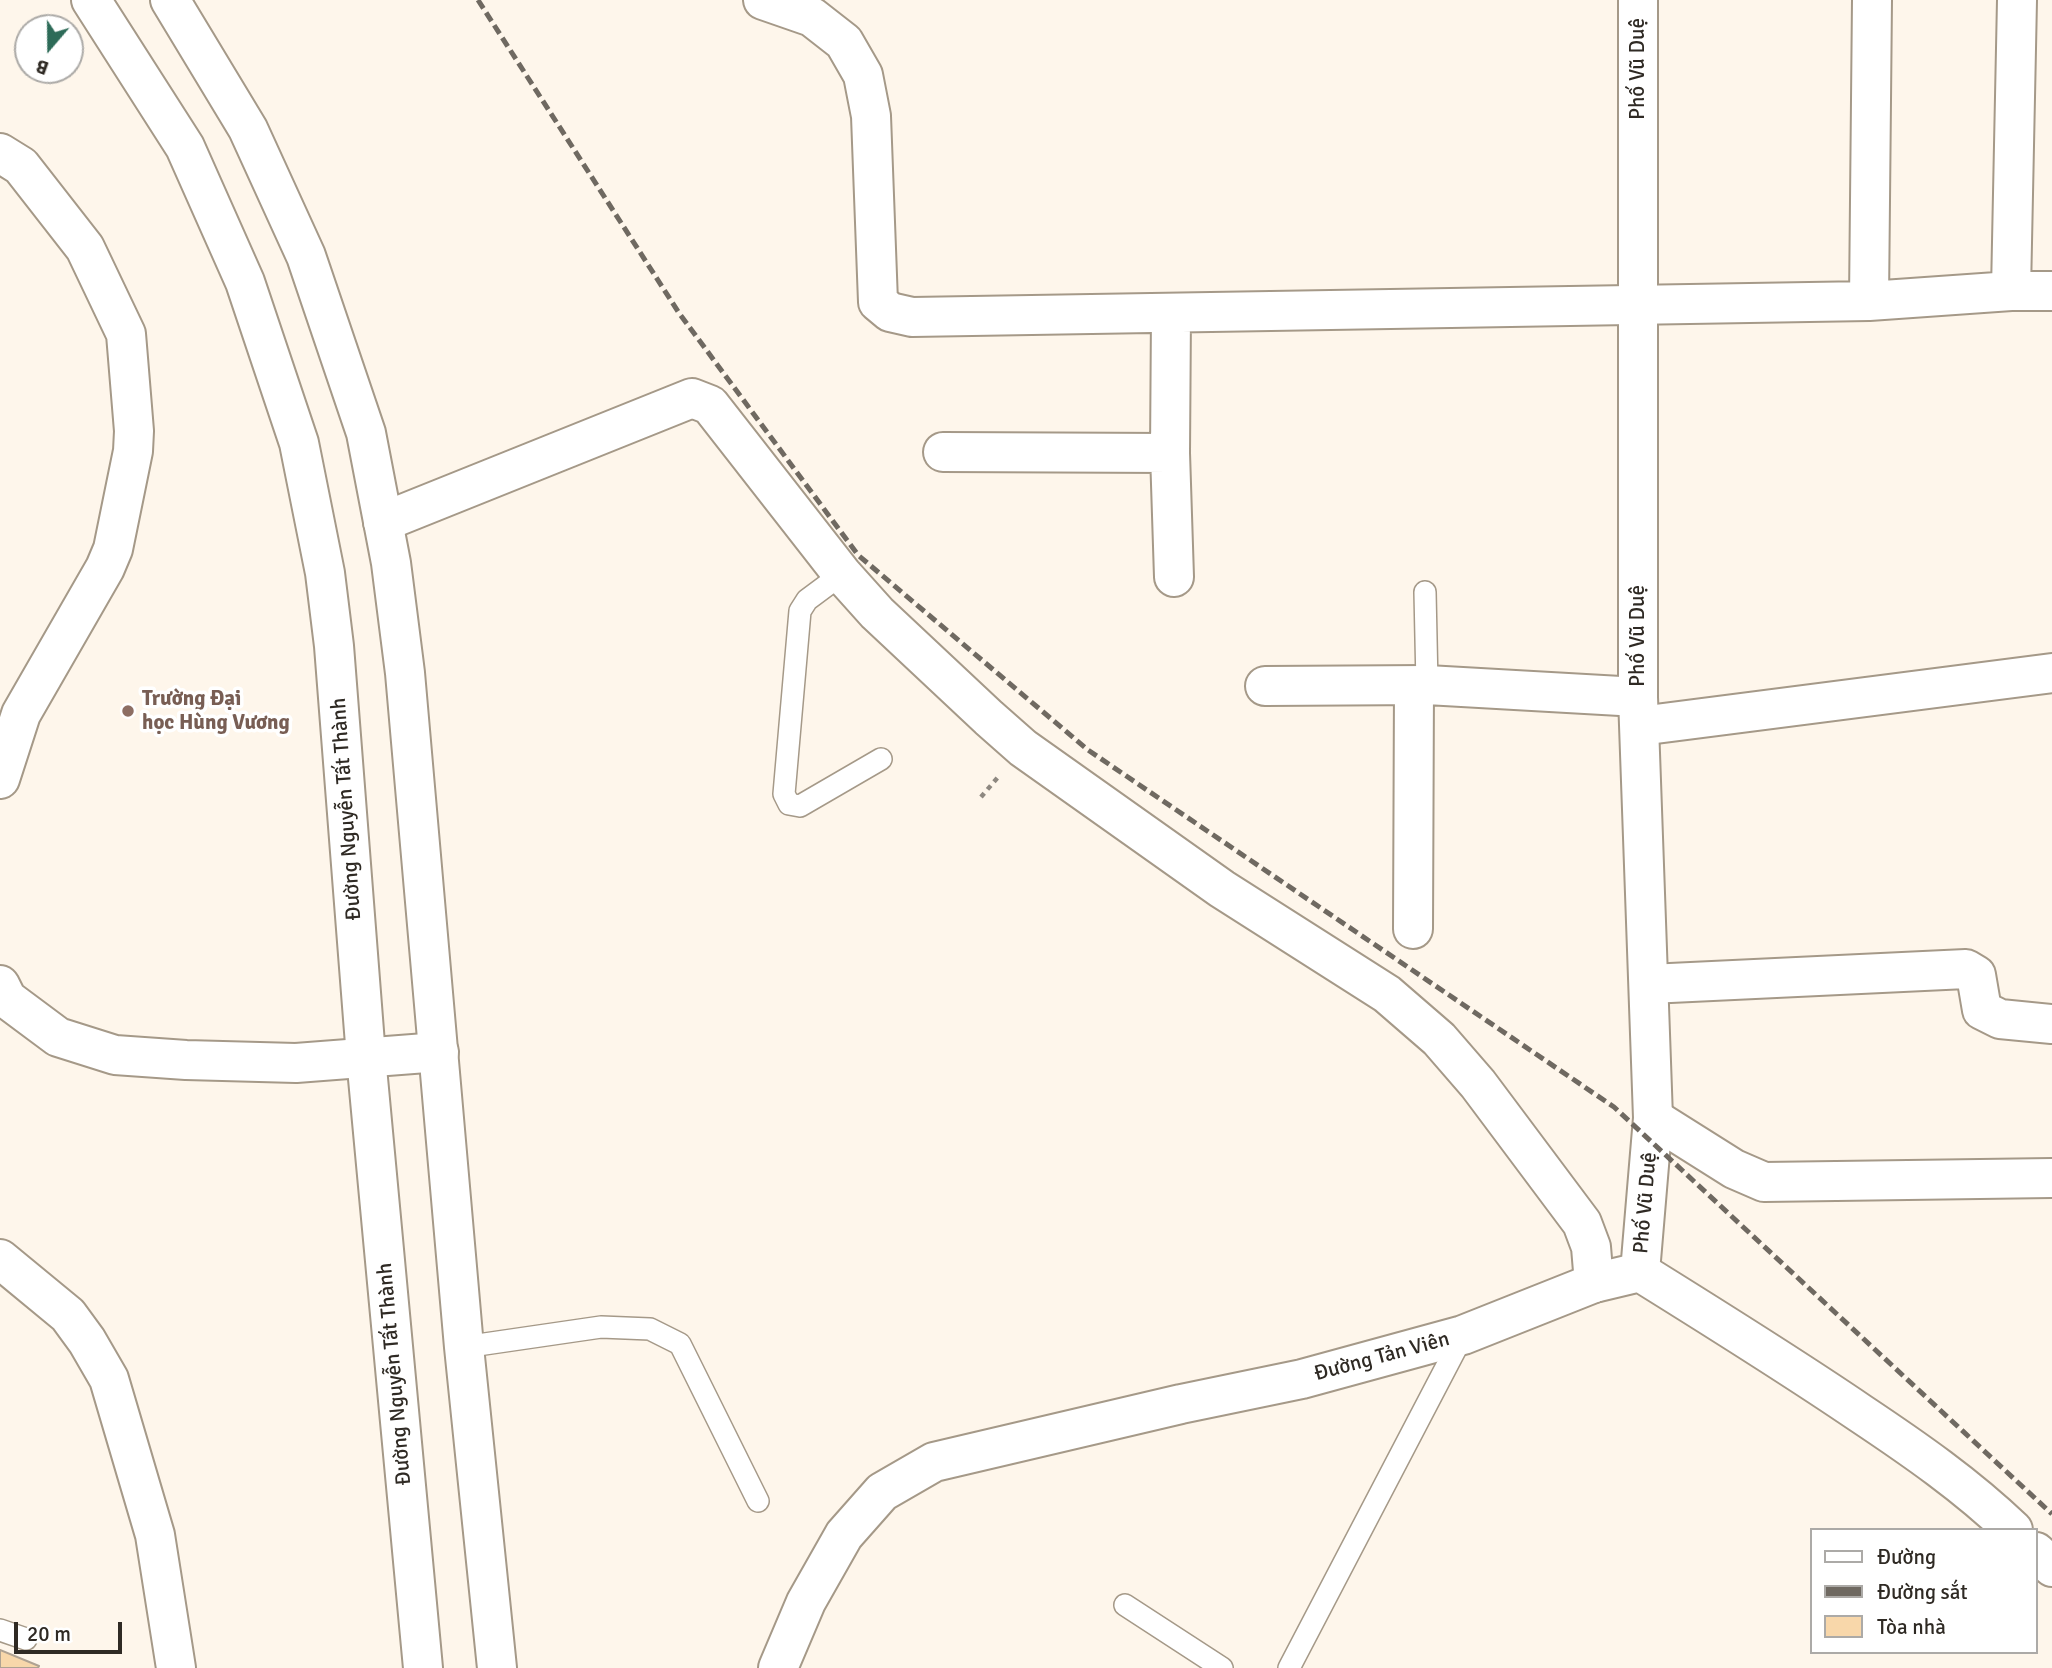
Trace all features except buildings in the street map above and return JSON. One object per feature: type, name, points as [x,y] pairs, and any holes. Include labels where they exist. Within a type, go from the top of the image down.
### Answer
[{"type":"street","name":"Đường Nguyễn Tất Thành","points":[[91,0],[186,147],[245,282],[299,443],[324,573],[334,646],[366,1057],[423,1668]]},
{"type":"street","points":[[170,0],[248,129],[306,256],[366,433],[391,563],[405,673],[464,1347],[496,1668]]},
{"type":"street","points":[[763,0],[812,17],[844,42],[863,75],[871,116],[878,302],[890,312],[912,317],[1869,301],[2011,291],[2052,291]]},
{"type":"street","name":"Phố Vũ Duệ","points":[[1638,0],[1639,711],[1653,1118],[1640,1272]]},
{"type":"street","points":[[1869,301],[1872,0]]},
{"type":"street","points":[[2011,291],[2017,0]]},
{"type":"street","points":[[0,153],[21,166],[85,248],[126,334],[134,431],[133,451],[113,549],[105,568],[21,714],[0,779]]},
{"type":"street","points":[[1171,313],[1170,453],[1174,577]]},
{"type":"street","points":[[383,522],[692,398],[710,404],[842,574],[877,613],[1023,748],[1233,896],[1387,995],[1439,1039],[1478,1084],[1583,1223],[1591,1247],[1594,1283]]},
{"type":"street","points":[[943,452],[1170,453]]},
{"type":"street","points":[[1265,685],[1420,685],[1639,711],[2052,673]]},
{"type":"street","points":[[1413,929],[1420,685]]},
{"type":"street","points":[[1649,984],[1966,969],[1976,975],[1982,1010],[2000,1019],[2052,1024]]},
{"type":"street","points":[[0,985],[7,999],[58,1037],[115,1055],[296,1063],[439,1052]]},
{"type":"street","points":[[1653,1118],[1734,1169],[1764,1182],[2052,1178]]},
{"type":"street","points":[[0,1259],[68,1315],[109,1379],[155,1535],[176,1668]]},
{"type":"street","points":[[1640,1272],[1785,1362],[1908,1445],[1961,1483],[2011,1528]]},
{"type":"street","name":"Đường Tản Viên","points":[[778,1668],[806,1602],[844,1535],[882,1492],[934,1462],[1181,1404],[1302,1379],[1463,1335],[1594,1283],[1640,1272]]},
{"type":"street","points":[[2038,1554],[2052,1567]]},
{"type":"lane","points":[[842,574],[807,600],[800,611],[784,794],[789,804],[800,806],[881,759]]},
{"type":"lane","points":[[1420,685],[1425,592]]},
{"type":"lane","points":[[464,1347],[601,1326],[650,1329],[680,1344],[758,1501]]},
{"type":"lane","points":[[1289,1668],[1463,1335]]},
{"type":"lane","points":[[1125,1605],[1222,1668]]},
{"type":"lane","points":[[0,1630],[26,1639]]},
{"type":"railway","points":[[478,0],[679,313],[858,555],[1088,750],[1614,1107],[2052,1514]]},
{"type":"place","name":"Trường Đại học Hùng Vương","points":[[128,711]]}]
